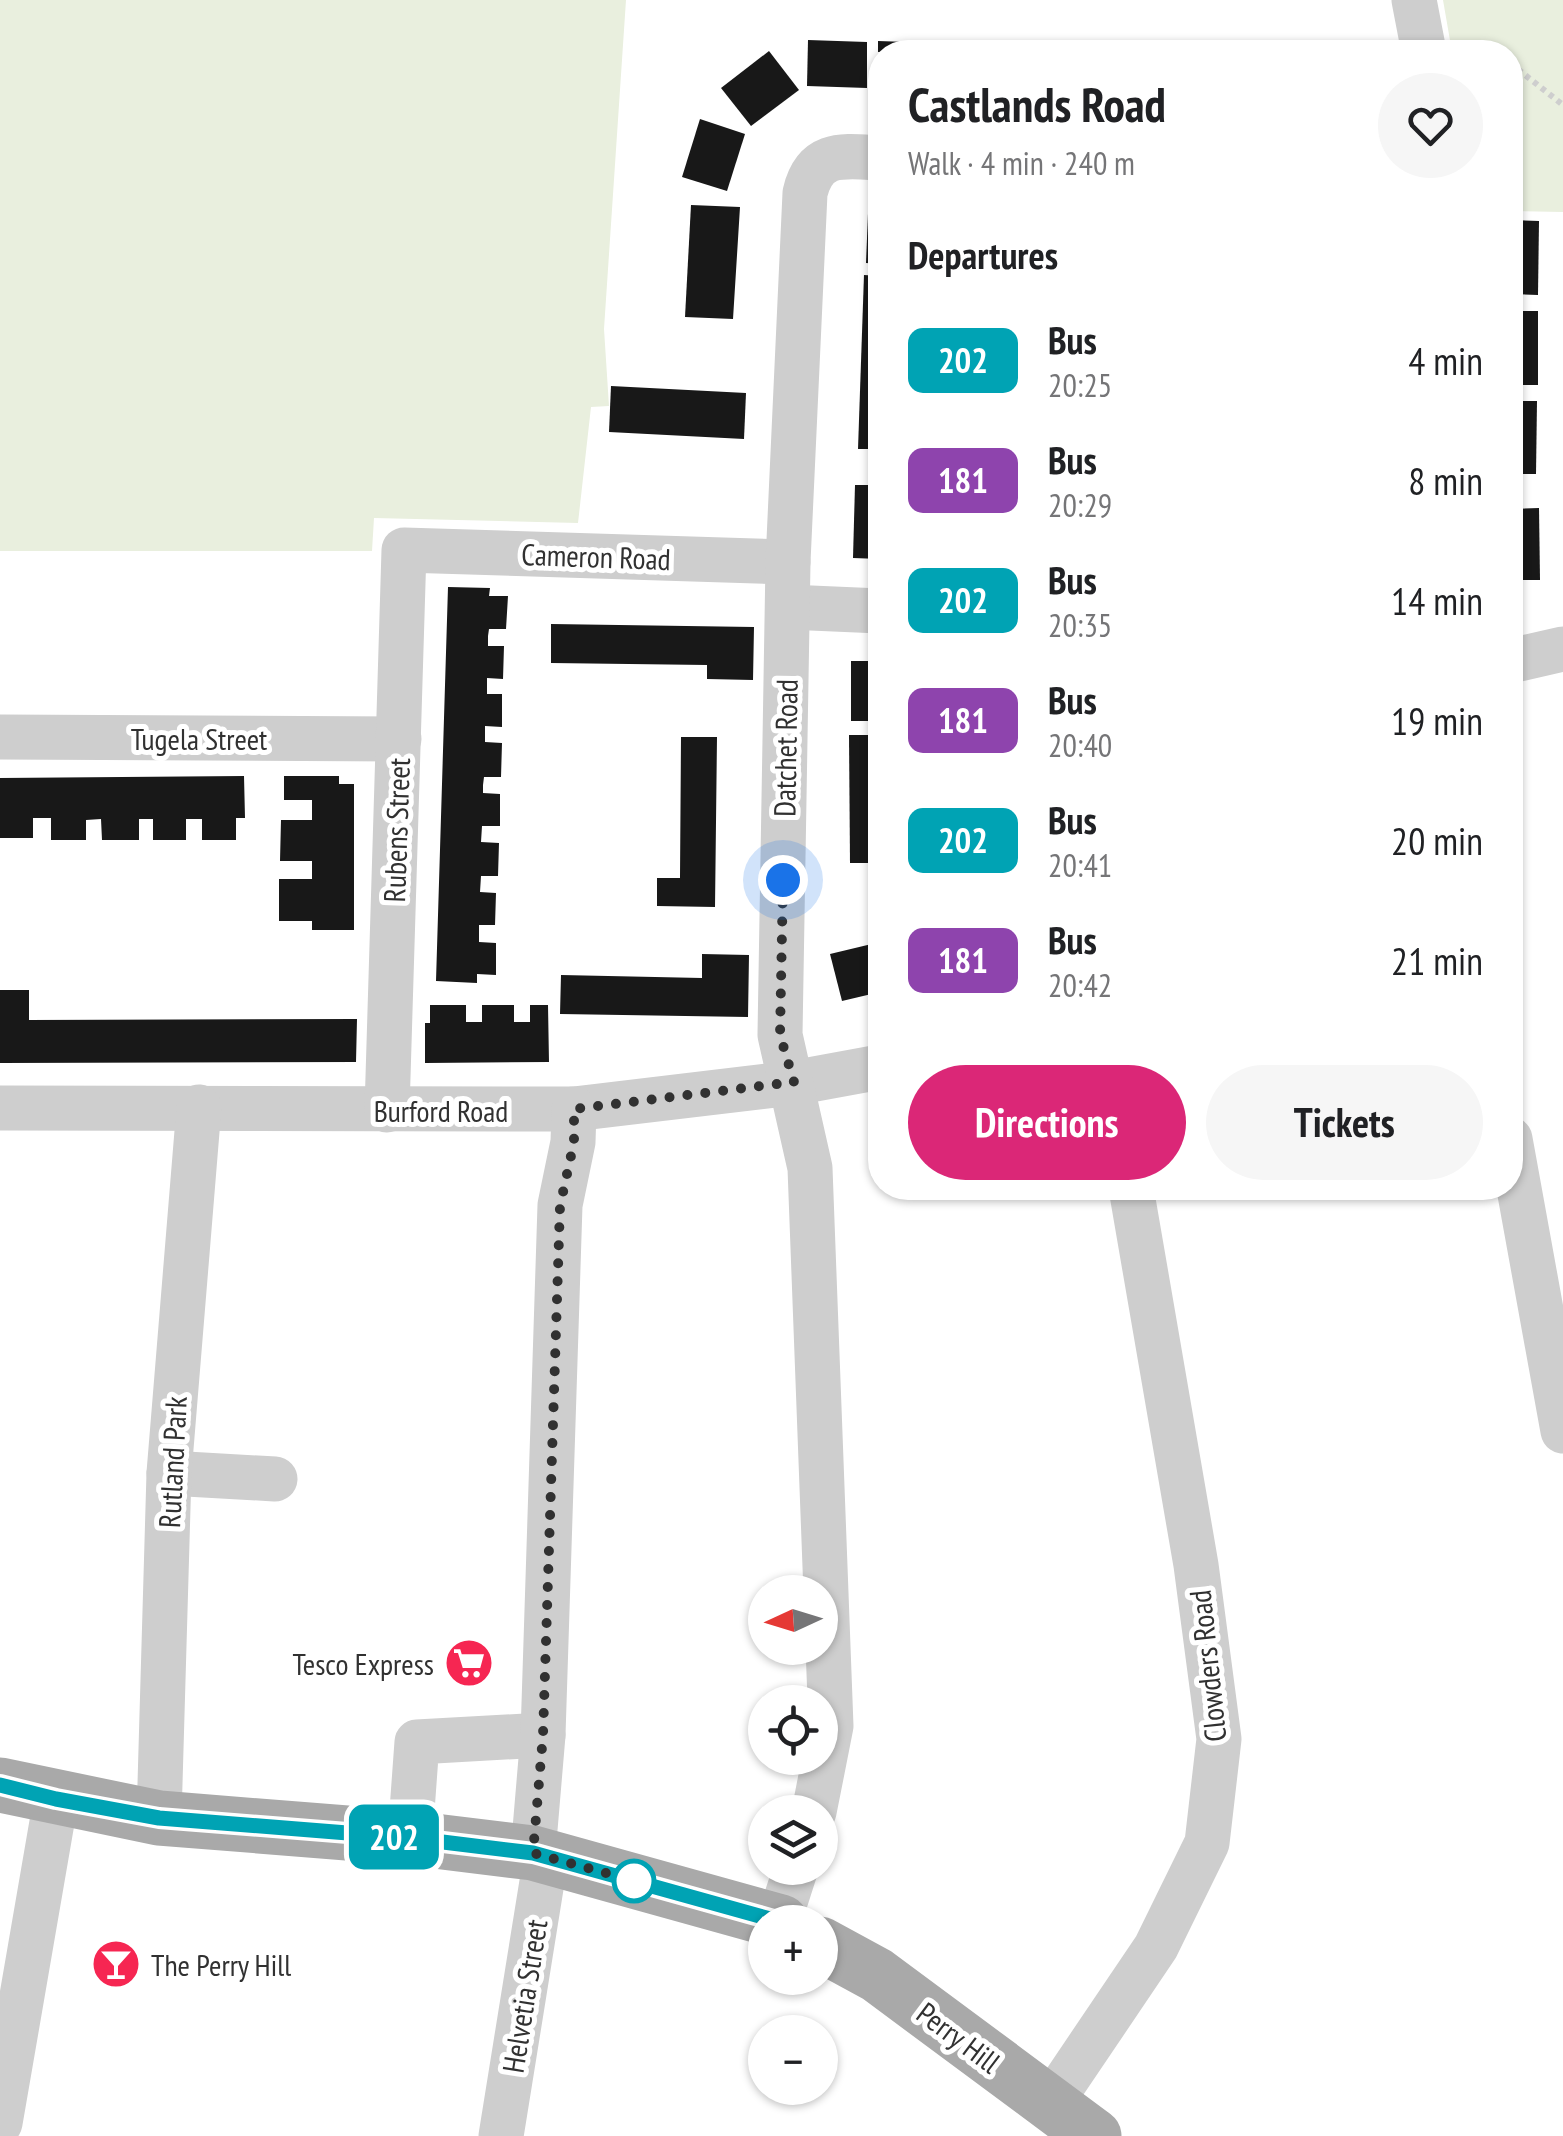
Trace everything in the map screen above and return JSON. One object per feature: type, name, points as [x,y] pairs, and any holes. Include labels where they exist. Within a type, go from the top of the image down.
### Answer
[{"type":"main road","points":[[0,1785],[159,1818],[410,1838],[540,1855],[748,1913]]},
{"type":"main road","name":"Perry Hill","points":[[838,1954],[877,1975],[1066,2123]]},
{"type":"street","points":[[1414,0],[1422,40]]},
{"type":"street","name":"Datchet Road","points":[[817,1795],[830,1726],[810,1168],[794,1082],[780,1035],[788,562],[805,193],[808,180],[825,161],[846,156],[868,157]]},
{"type":"street","name":"Cameron Road","points":[[404,550],[788,562]]},
{"type":"street","name":"Rubens Street","points":[[387,1110],[404,550]]},
{"type":"street","points":[[788,607],[868,610]]},
{"type":"street","points":[[1523,658],[1563,648]]},
{"type":"street","name":"Tugela Street","points":[[0,737],[399,739]]},
{"type":"street","name":"Burford Road","points":[[0,1108],[574,1109],[868,1070]]},
{"type":"street","name":"Rutland Park","points":[[159,1818],[170,1473],[199,1107]]},
{"type":"street","name":"Helvetia Street","points":[[500,2136],[540,1855],[560,1206],[574,1142],[574,1109]]},
{"type":"street","name":"Clowders Road","points":[[1066,2123],[1207,1843],[1220,1738],[1196,1565],[1132,1200]]},
{"type":"street","points":[[1521,1200],[1563,1431]]},
{"type":"street","points":[[170,1473],[275,1479]]},
{"type":"street","points":[[410,1838],[417,1742],[543,1735]]},
{"type":"street","points":[[2,2100],[56,1799]]},
{"type":"path","points":[[1523,73],[1563,106]]},
{"type":"green space","points":[[0,0],[626,0],[604,329],[609,406],[591,407],[578,523],[374,518],[372,551],[0,551]]},
{"type":"green space","points":[[1443,0],[1563,0],[1563,212],[1523,211],[1523,40],[1450,40]]},
{"type":"building","points":[[808,40],[867,42],[867,88],[807,86]]},
{"type":"building","points":[[769,51],[799,90],[751,126],[721,88]]},
{"type":"building","points":[[700,119],[745,134],[727,191],[682,177]]},
{"type":"building","points":[[691,205],[740,207],[733,319],[685,317]]},
{"type":"building","points":[[1523,220],[1539,221],[1538,295],[1523,294]]},
{"type":"building","points":[[864,275],[868,275],[868,449],[858,449]]},
{"type":"building","points":[[1523,311],[1538,311],[1538,385],[1523,385]]},
{"type":"building","points":[[611,386],[746,393],[744,439],[609,432]]},
{"type":"building","points":[[1523,401],[1537,401],[1536,474],[1523,474]]},
{"type":"building","points":[[855,485],[868,485],[868,559],[853,558]]},
{"type":"building","points":[[1539,508],[1540,580],[1523,580],[1523,509]]},
{"type":"building","points":[[448,587],[490,588],[489,596],[508,596],[506,629],[489,629],[488,636],[488,646],[504,646],[503,679],[487,678],[487,694],[502,694],[502,727],[485,726],[485,742],[502,743],[501,777],[484,777],[483,785],[483,793],[500,794],[500,826],[482,826],[481,842],[499,843],[498,876],[481,876],[480,892],[496,893],[495,925],[479,925],[479,942],[496,943],[496,975],[477,974],[477,983],[436,981]]},
{"type":"building","points":[[551,624],[754,627],[753,680],[707,679],[707,665],[551,663]]},
{"type":"building","points":[[851,661],[868,661],[868,721],[851,721]]},
{"type":"building","points":[[849,735],[868,735],[868,863],[850,863]]},
{"type":"building","points":[[681,737],[717,737],[715,907],[657,906],[657,878],[680,878]]},
{"type":"building","points":[[244,776],[245,818],[236,818],[236,840],[202,840],[202,819],[186,819],[186,840],[153,840],[153,819],[139,819],[139,840],[102,840],[101,819],[86,820],[86,840],[51,840],[51,818],[33,818],[33,838],[0,838],[0,778]]},
{"type":"building","points":[[284,776],[339,776],[339,784],[354,784],[354,930],[312,930],[312,921],[279,921],[279,879],[312,879],[312,861],[280,861],[281,820],[312,820],[312,800],[284,800]]},
{"type":"building","points":[[868,945],[868,995],[842,1001],[830,954]]},
{"type":"building","points":[[702,954],[749,955],[748,1017],[560,1014],[561,975],[702,978]]},
{"type":"building","points":[[0,990],[29,990],[29,1020],[357,1019],[356,1062],[0,1063]]},
{"type":"building","points":[[430,1005],[466,1005],[466,1022],[482,1022],[482,1005],[514,1005],[514,1022],[530,1022],[530,1005],[548,1005],[549,1062],[425,1063],[425,1023],[430,1023]]},
{"type":"bus line","name":"202","points":[[0,1785],[159,1818],[410,1838],[533,1853],[748,1913]]},
{"type":"place","name":"Tesco Express","points":[[469,1663]]},
{"type":"place","name":"The Perry Hill","points":[[116,1964]]},
{"type":"route","points":[[634,1881],[646,1884],[533,1853],[543,1735],[560,1206],[574,1142],[574,1109],[794,1082],[780,1035],[783,880]]}]
